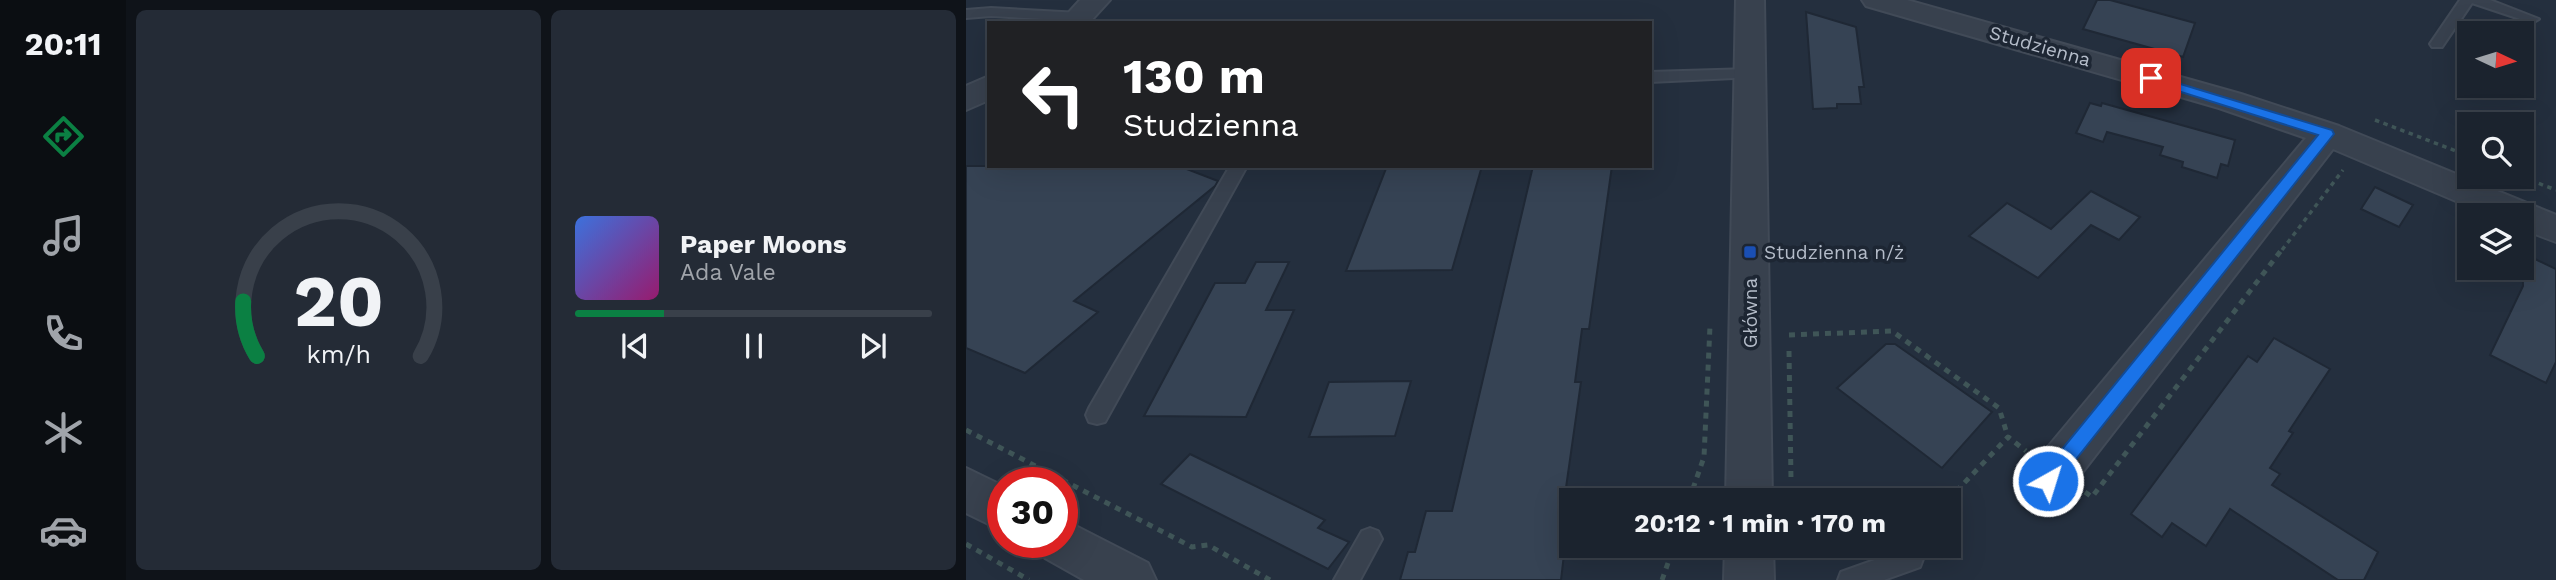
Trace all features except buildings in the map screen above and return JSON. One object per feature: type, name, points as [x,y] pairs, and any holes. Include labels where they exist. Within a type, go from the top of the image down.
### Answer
[{"type":"street","name":"Główna","points":[[1749,488],[1750,0]]},
{"type":"street","name":"Studzienna","points":[[1876,0],[2230,101],[2327,134],[2556,229]]},
{"type":"street","points":[[966,100],[987,87]]},
{"type":"street","points":[[2048,481],[2327,134]]},
{"type":"street","points":[[966,489],[987,501]]},
{"type":"street","points":[[1078,551],[1131,580]]},
{"type":"street","points":[[1749,558],[1749,580]]},
{"type":"lane","points":[[2437,44],[2467,0]]},
{"type":"lane","points":[[2476,0],[2532,19]]},
{"type":"lane","points":[[966,14],[1083,13]]},
{"type":"lane","points":[[1652,77],[1750,74]]},
{"type":"lane","points":[[1097,415],[1238,168]]},
{"type":"lane","points":[[1346,580],[1370,539]]},
{"type":"lane","points":[[1850,580],[1911,559]]},
{"type":"path","points":[[2534,182],[2556,190]]},
{"type":"path","points":[[1789,335],[1892,331],[1999,408],[2008,437]]},
{"type":"path","points":[[966,430],[1192,547],[1208,545],[1270,580]]},
{"type":"path","points":[[966,544],[1029,580]]},
{"type":"path","points":[[1662,580],[1670,558]]},
{"type":"place","name":"Studzienna n/ż","points":[[1750,252]]},
{"type":"route","points":[[2048,481],[2327,134],[2151,78]]}]
